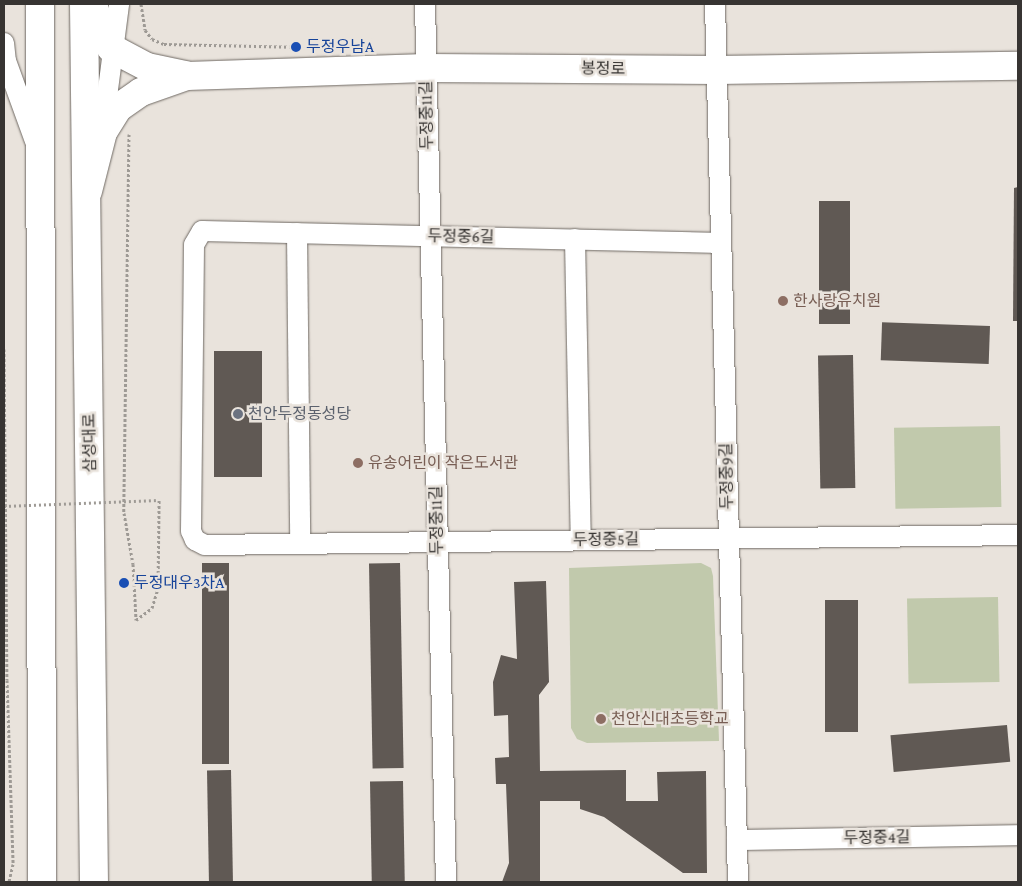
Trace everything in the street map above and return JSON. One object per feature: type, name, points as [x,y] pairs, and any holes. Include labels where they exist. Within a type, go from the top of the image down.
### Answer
[{"type":"main road","points":[[40,4],[38,150],[42,882]]},
{"type":"main road","name":"삼성대로","points":[[84,4],[88,191],[94,882]]},
{"type":"main road","points":[[93,4],[102,33],[111,48],[146,67],[187,76]]},
{"type":"main road","name":"봉정로","points":[[187,76],[426,68],[717,70],[1018,66]]},
{"type":"main road","points":[[88,191],[102,132],[118,108],[141,92],[187,76]]},
{"type":"street","points":[[102,132],[111,48],[119,4]]},
{"type":"street","name":"두정중11길","points":[[425,4],[446,882]]},
{"type":"street","name":"두정중9길","points":[[715,4],[738,882]]},
{"type":"street","points":[[4,44],[6,61],[38,150]]},
{"type":"street","name":"두정중6길","points":[[195,540],[191,531],[194,245],[202,231],[721,243]]},
{"type":"street","points":[[297,233],[300,544]]},
{"type":"street","points":[[575,239],[581,540]]},
{"type":"street","name":"두정중5길","points":[[195,540],[205,546],[438,540],[1018,535]]},
{"type":"street","name":"두정중4길","points":[[736,840],[1018,835]]},
{"type":"path","points":[[141,4],[145,30],[152,39],[164,44],[313,47]]},
{"type":"path","points":[[4,506],[159,500],[158,588],[152,608],[136,620],[134,564],[124,513],[129,123]]},
{"type":"path","points":[[4,349],[7,680],[13,864],[9,882]]},
{"type":"green space","points":[[1000,426],[1001,507],[895,509],[894,428]]},
{"type":"green space","points":[[701,563],[711,568],[713,576],[719,741],[587,743],[577,739],[571,728],[569,568]]},
{"type":"green space","points":[[998,597],[999,682],[908,684],[907,599]]},
{"type":"building","points":[[1018,187],[1018,321],[1013,321],[1014,188]]},
{"type":"building","points":[[819,201],[850,201],[850,324],[819,324]]},
{"type":"building","points":[[882,322],[990,326],[989,364],[881,360]]},
{"type":"building","name":"천안두정동성당","points":[[214,351],[262,351],[262,477],[214,477]]},
{"type":"building","points":[[853,355],[855,488],[820,489],[818,356]]},
{"type":"building","points":[[202,563],[229,563],[229,764],[202,764]]},
{"type":"building","points":[[400,563],[404,768],[373,769],[369,564]]},
{"type":"building","points":[[546,581],[549,682],[539,695],[540,771],[626,770],[626,801],[658,801],[657,772],[706,771],[707,873],[683,873],[604,817],[580,809],[580,801],[540,801],[540,882],[502,882],[509,863],[506,784],[496,784],[495,758],[509,757],[508,715],[494,716],[493,682],[501,655],[517,659],[514,582]]},
{"type":"building","points":[[825,600],[858,600],[858,732],[825,732]]},
{"type":"building","points":[[1007,725],[1010,762],[894,772],[890,735]]},
{"type":"building","points":[[207,770],[231,770],[233,882],[209,882]]},
{"type":"building","points":[[403,781],[405,882],[372,882],[370,782]]},
{"type":"place","name":"두정우남A","points":[[296,47]]},
{"type":"place","name":"한사랑유치원","points":[[783,301]]},
{"type":"place","name":"천안두정동성당","points":[[238,414]]},
{"type":"place","name":"유송어린이 작은도서관","points":[[358,463]]},
{"type":"place","name":"두정대우3차A","points":[[124,583]]},
{"type":"place","name":"천안신대초등학교","points":[[601,719]]}]
